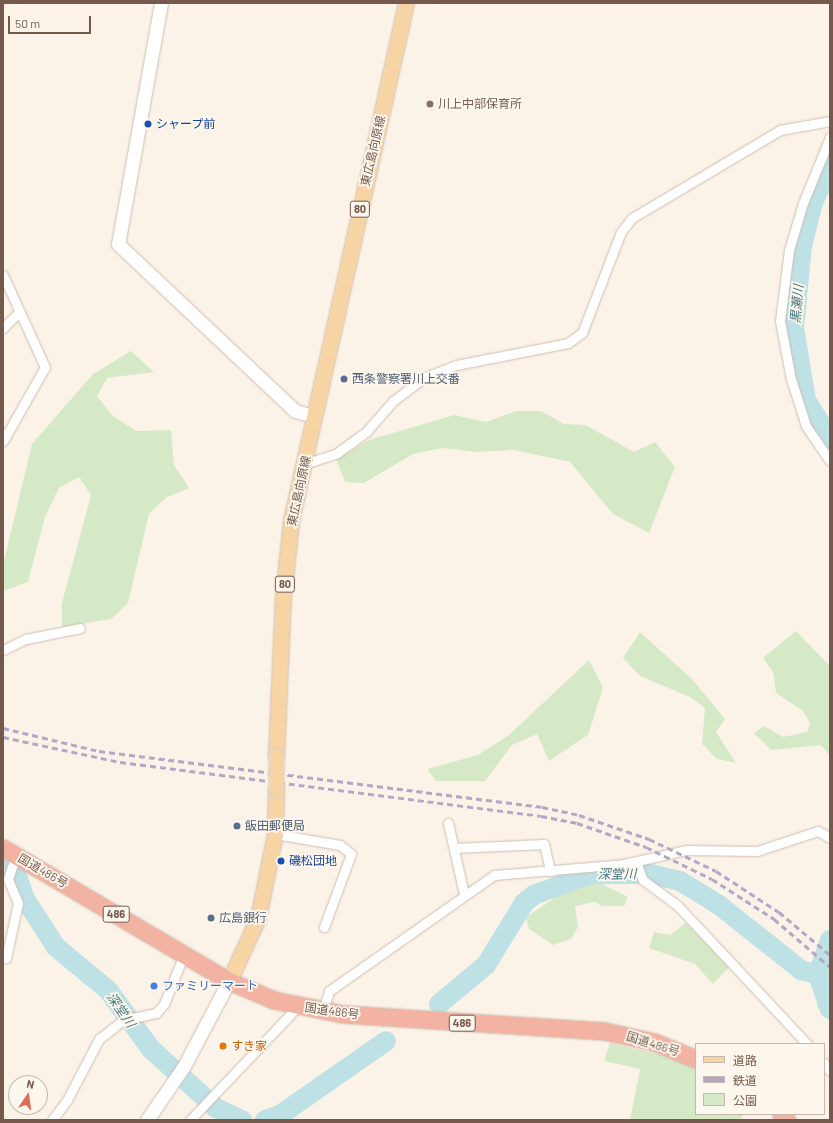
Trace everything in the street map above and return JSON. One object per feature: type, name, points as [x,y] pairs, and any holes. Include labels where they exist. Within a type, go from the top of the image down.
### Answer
[{"type":"highway","name":"国道486号","points":[[11,856],[229,981],[298,1006],[323,1010],[604,1030],[654,1042],[695,1059]]},
{"type":"main road","name":"東広島向原線","points":[[229,981],[258,918],[275,834],[276,756],[283,597],[291,521],[406,3]]},
{"type":"street","points":[[161,3],[118,244],[295,411],[314,416]]},
{"type":"street","points":[[304,464],[337,453],[366,432],[393,401],[426,377],[456,365],[568,343],[582,333],[621,232],[632,218],[780,130],[830,121]]},
{"type":"street","points":[[830,137],[803,203],[789,250],[780,321],[791,379],[806,426],[830,462]]},
{"type":"street","points":[[3,275],[18,313],[44,367],[3,441]]},
{"type":"street","points":[[3,328],[18,313]]},
{"type":"street","points":[[3,650],[26,639],[80,628]]},
{"type":"street","points":[[448,823],[464,894]]},
{"type":"street","points":[[323,1010],[328,991],[464,894],[494,875],[637,865],[686,850],[757,851],[818,831],[830,838]]},
{"type":"street","points":[[275,834],[340,845],[351,854],[324,928]]},
{"type":"street","points":[[454,848],[544,844],[550,871]]},
{"type":"street","points":[[3,957],[6,958],[18,903],[8,879],[10,873],[11,856]]},
{"type":"street","points":[[637,865],[643,880],[678,906],[806,1043]]},
{"type":"street","points":[[52,1120],[67,1100],[99,1040],[123,1020],[156,1013],[164,1004],[184,954]]},
{"type":"street","points":[[147,1120],[184,1066],[229,981]]},
{"type":"street","points":[[190,1120],[206,1108],[298,1006]]},
{"type":"green space","points":[[131,351],[154,372],[107,378],[97,396],[113,416],[136,431],[171,430],[174,465],[189,488],[167,497],[149,514],[128,603],[111,619],[62,627],[62,603],[91,495],[79,477],[59,488],[45,517],[28,582],[3,591],[3,565],[32,444],[93,374]]},
{"type":"green space","points":[[516,411],[541,411],[564,424],[586,425],[634,452],[655,442],[675,467],[649,533],[613,514],[570,462],[514,450],[476,452],[443,448],[413,454],[364,483],[345,482],[336,459],[369,440],[454,415],[486,422]]},
{"type":"green space","points":[[796,631],[830,666],[830,756],[821,745],[771,750],[754,733],[764,726],[783,737],[807,732],[810,723],[803,711],[776,693],[773,672],[763,658]]},
{"type":"green space","points":[[640,632],[693,680],[725,719],[716,732],[736,763],[717,759],[702,744],[705,708],[690,697],[640,676],[623,658]]},
{"type":"green space","points":[[589,660],[603,688],[588,735],[549,761],[537,734],[512,745],[485,781],[436,781],[427,769],[478,755],[509,735]]},
{"type":"green space","points":[[596,881],[628,897],[624,906],[602,906],[595,902],[575,906],[578,927],[571,939],[553,945],[529,929],[526,917],[577,883]]},
{"type":"green space","points":[[685,923],[730,966],[713,984],[695,964],[649,948],[654,932],[670,935]]},
{"type":"green space","points":[[830,976],[830,1021],[817,1007],[819,983]]},
{"type":"green space","points":[[610,1043],[677,1059],[695,1068],[695,1115],[743,1115],[740,1120],[630,1120],[640,1069],[604,1061]]},
{"type":"waterway","name":"黒瀬川","points":[[830,166],[813,202],[802,246],[794,327],[806,400],[830,439]]},
{"type":"waterway","name":"深堂川","points":[[3,865],[16,873],[25,899],[56,947],[108,990],[151,1049],[216,1108],[242,1120]]},
{"type":"waterway","name":"深堂川","points":[[439,1004],[486,965],[524,903],[534,895],[590,874],[650,874],[680,881],[719,905],[801,970],[818,975]]},
{"type":"waterway","name":"黒瀬川","points":[[830,940],[818,975],[830,1009]]},
{"type":"waterway","name":"深堂川","points":[[265,1120],[280,1115],[386,1041]]},
{"type":"railway","points":[[3,728],[99,751],[542,807],[579,815],[649,839],[716,871],[779,912],[830,955]]},
{"type":"railway","points":[[3,737],[120,762],[541,816],[577,823],[646,847],[712,879],[774,919],[830,967]]},
{"type":"place","name":"川上中部保育所","points":[[430,104]]},
{"type":"place","name":"シャープ前","points":[[148,124]]},
{"type":"place","name":"西条警察署川上交番","points":[[344,379]]},
{"type":"place","name":"飯田郵便局","points":[[237,826]]},
{"type":"place","name":"磯松団地","points":[[281,861]]},
{"type":"place","name":"広島銀行","points":[[211,918]]},
{"type":"place","name":"ファミリーマート","points":[[154,986]]},
{"type":"place","name":"すき家","points":[[223,1046]]}]
